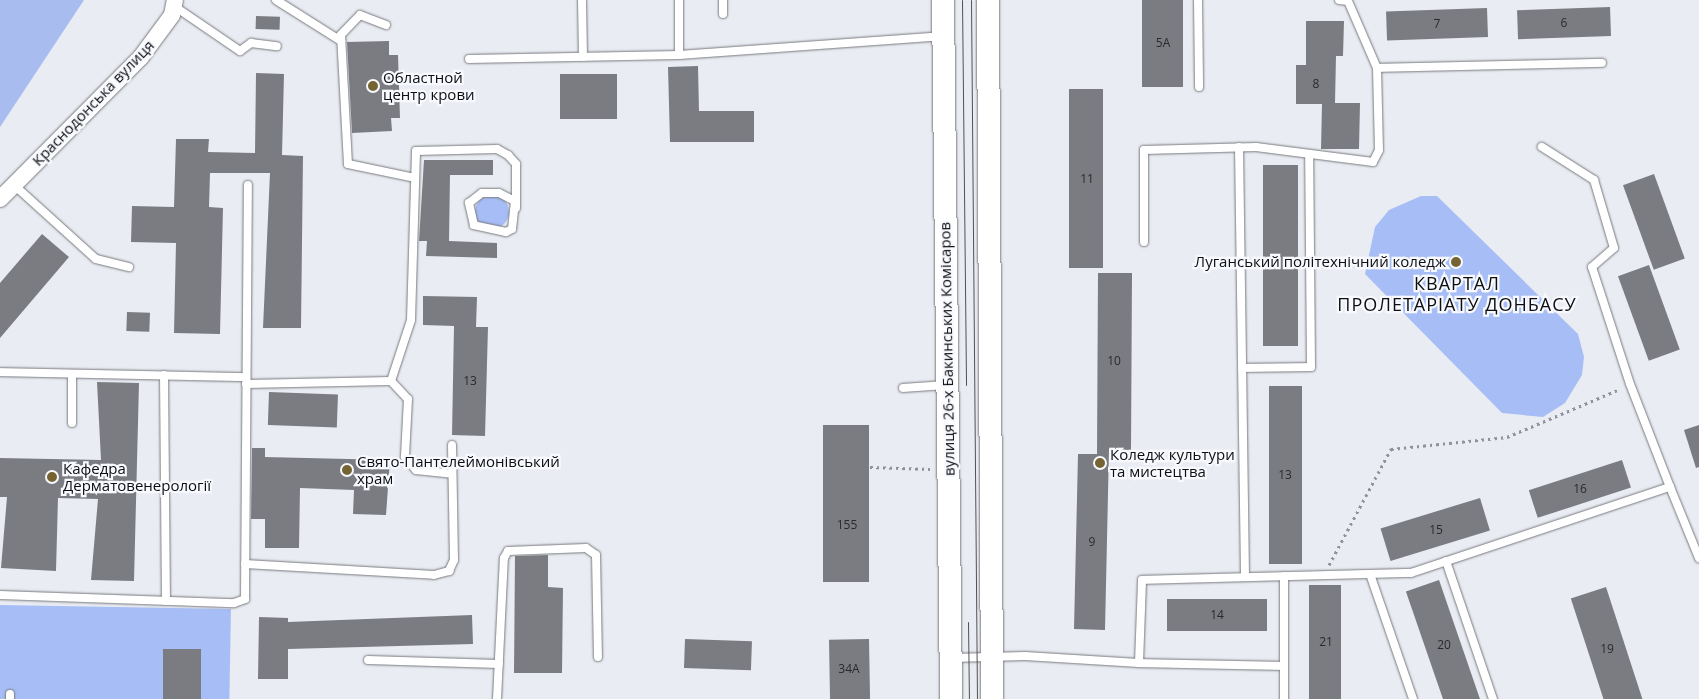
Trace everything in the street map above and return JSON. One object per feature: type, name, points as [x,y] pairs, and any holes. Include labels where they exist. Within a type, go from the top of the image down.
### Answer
[{"type":"street","name":"вулиця 26-х Бакинських Комісаров","points":[[943,0],[951,699]]},
{"type":"street","points":[[988,0],[992,699]]},
{"type":"street","name":"Краснодонська вулиця","points":[[0,199],[141,56],[172,15],[175,3]]},
{"type":"lane","points":[[276,0],[341,41]]},
{"type":"lane","points":[[582,0],[582,57]]},
{"type":"lane","points":[[678,0],[679,55]]},
{"type":"lane","points":[[723,0],[723,14]]},
{"type":"lane","points":[[1198,0],[1199,87]]},
{"type":"lane","points":[[1144,242],[1144,150],[1239,147],[1373,162],[1379,150],[1377,68],[1348,1],[1339,0]]},
{"type":"lane","points":[[175,3],[240,51],[251,43],[277,46]]},
{"type":"lane","points":[[386,25],[360,15],[341,35],[348,164],[415,178]]},
{"type":"lane","points":[[469,59],[679,55],[943,36]]},
{"type":"lane","points":[[1377,68],[1602,64]]},
{"type":"lane","points":[[1239,147],[1245,577]]},
{"type":"lane","points":[[1542,147],[1594,180],[1614,248],[1592,267],[1630,384],[1699,558]]},
{"type":"lane","points":[[391,381],[412,320],[416,151],[498,149],[516,164],[516,208],[516,221],[506,232],[482,230],[467,210],[469,203],[482,193],[510,197],[516,208]]},
{"type":"lane","points":[[1242,368],[1310,367],[1308,155]]},
{"type":"lane","points":[[14,185],[96,259],[129,268]]},
{"type":"lane","points":[[0,595],[166,601],[245,599],[248,185]]},
{"type":"lane","points":[[0,372],[164,375],[246,380],[391,381],[408,399],[406,457],[416,470],[452,474]]},
{"type":"lane","points":[[72,374],[72,424]]},
{"type":"lane","points":[[164,375],[166,601]]},
{"type":"lane","points":[[903,388],[947,385]]},
{"type":"lane","points":[[245,564],[434,574],[449,571],[454,560],[452,445]]},
{"type":"lane","points":[[1139,663],[1142,580],[1411,573],[1670,487]]},
{"type":"lane","points":[[497,699],[504,558],[508,551],[526,548],[586,548],[596,555],[598,657]]},
{"type":"lane","points":[[1446,561],[1493,699]]},
{"type":"lane","points":[[1370,574],[1413,699]]},
{"type":"lane","points":[[1284,576],[1282,666],[1284,699]]},
{"type":"lane","points":[[950,658],[992,657],[1282,666]]},
{"type":"lane","points":[[368,660],[499,664]]},
{"type":"path","points":[[1323,575],[1352,528],[1390,448],[1507,437],[1630,384]]},
{"type":"path","points":[[870,467],[948,470]]},
{"type":"shaded area","points":[[0,0],[84,0],[0,127]]},
{"type":"shaded area","points":[[492,195],[504,200],[509,212],[504,224],[492,229],[480,224],[475,212],[480,200]]},
{"type":"shaded area","points":[[1421,196],[1437,196],[1578,334],[1584,357],[1582,375],[1565,403],[1543,417],[1502,413],[1365,274],[1375,227],[1389,210]]},
{"type":"shaded area","points":[[0,605],[231,609],[229,699],[0,699]]},
{"type":"building","points":[[1142,0],[1183,0],[1183,87],[1142,87]]},
{"type":"building","points":[[1610,7],[1611,36],[1518,39],[1517,10]]},
{"type":"building","points":[[1487,8],[1488,37],[1387,41],[1386,12]]},
{"type":"building","points":[[256,16],[280,17],[280,30],[256,29]]},
{"type":"building","points":[[1306,21],[1344,21],[1343,56],[1336,56],[1335,103],[1360,103],[1359,149],[1321,149],[1322,104],[1296,104],[1296,65],[1306,65]]},
{"type":"building","name":"Областной центр крови","points":[[389,41],[389,55],[398,55],[400,118],[391,118],[392,131],[352,133],[347,42]]},
{"type":"building","points":[[698,66],[699,111],[754,111],[754,142],[670,142],[668,67]]},
{"type":"building","points":[[256,73],[284,74],[282,155],[303,156],[301,328],[263,328],[270,173],[210,173],[209,207],[223,208],[220,334],[174,333],[176,243],[131,242],[132,206],[174,207],[176,139],[209,139],[208,152],[255,153]]},
{"type":"building","points":[[560,74],[617,74],[617,119],[560,119]]},
{"type":"building","points":[[1069,89],[1103,89],[1103,268],[1069,268]]},
{"type":"building","points":[[424,160],[493,160],[493,175],[450,175],[449,241],[497,243],[497,258],[426,256],[427,241],[419,241]]},
{"type":"building","points":[[1263,165],[1298,165],[1298,346],[1263,346]]},
{"type":"building","points":[[1654,174],[1685,259],[1654,270],[1623,185]]},
{"type":"building","points":[[42,234],[69,257],[0,338],[0,283]]},
{"type":"building","points":[[1649,265],[1680,350],[1649,361],[1618,276]]},
{"type":"building","points":[[1098,273],[1132,273],[1131,450],[1109,449],[1105,630],[1074,629],[1078,454],[1097,454]]},
{"type":"building","points":[[423,296],[477,297],[476,327],[488,327],[485,436],[452,435],[454,326],[423,325]]},
{"type":"building","points":[[127,312],[150,313],[149,332],[126,331]]},
{"type":"building","points":[[97,382],[139,383],[134,581],[91,580],[98,499],[58,498],[56,571],[1,568],[7,497],[0,497],[0,458],[101,460]]},
{"type":"building","points":[[1269,386],[1302,386],[1302,564],[1269,564]]},
{"type":"building","points":[[269,392],[338,394],[337,427],[268,425]]},
{"type":"building","points":[[823,425],[869,425],[869,582],[823,582]]},
{"type":"building","points":[[1699,425],[1699,467],[1696,468],[1684,430]]},
{"type":"building","points":[[252,448],[265,448],[265,457],[390,460],[386,515],[353,514],[354,490],[300,488],[299,548],[265,548],[265,519],[251,519]]},
{"type":"building","points":[[1622,460],[1631,488],[1538,518],[1529,490]]},
{"type":"building","points":[[1480,498],[1490,531],[1390,561],[1381,528]]},
{"type":"building","points":[[548,555],[548,587],[563,588],[562,673],[514,673],[515,556]]},
{"type":"building","points":[[1439,580],[1480,699],[1443,699],[1406,591]]},
{"type":"building","points":[[1309,585],[1341,585],[1341,699],[1309,699]]},
{"type":"building","points":[[1606,587],[1642,699],[1603,699],[1571,598]]},
{"type":"building","points":[[1167,599],[1267,599],[1267,631],[1167,631]]},
{"type":"building","points":[[472,615],[473,644],[288,649],[288,679],[258,679],[259,617],[288,618],[288,622]]},
{"type":"building","points":[[685,639],[752,641],[751,670],[684,668]]},
{"type":"building","points":[[869,639],[870,699],[830,699],[829,640]]},
{"type":"building","points":[[163,649],[201,649],[201,699],[163,699]]},
{"type":"tram line","points":[[962,0],[966,385]]},
{"type":"tram line","points":[[971,0],[977,699]]},
{"type":"tram line","points":[[968,622],[969,699]]},
{"type":"place","name":"Областной центр крови","points":[[373,86]]},
{"type":"place","name":"Луганський політехнічний коледж","points":[[1456,262]]},
{"type":"place","name":"Коледж культури та мистецтва","points":[[1100,463]]},
{"type":"place","name":"Свято-Пантелеймонівський храм","points":[[347,470]]},
{"type":"place","name":"Кафедра Дерматовенерології","points":[[52,477]]},
{"type":"district","name":"КВАРТАЛ ПРОЛЕТАРІАТУ ДОНБАСУ","points":[[1457,294]]}]
